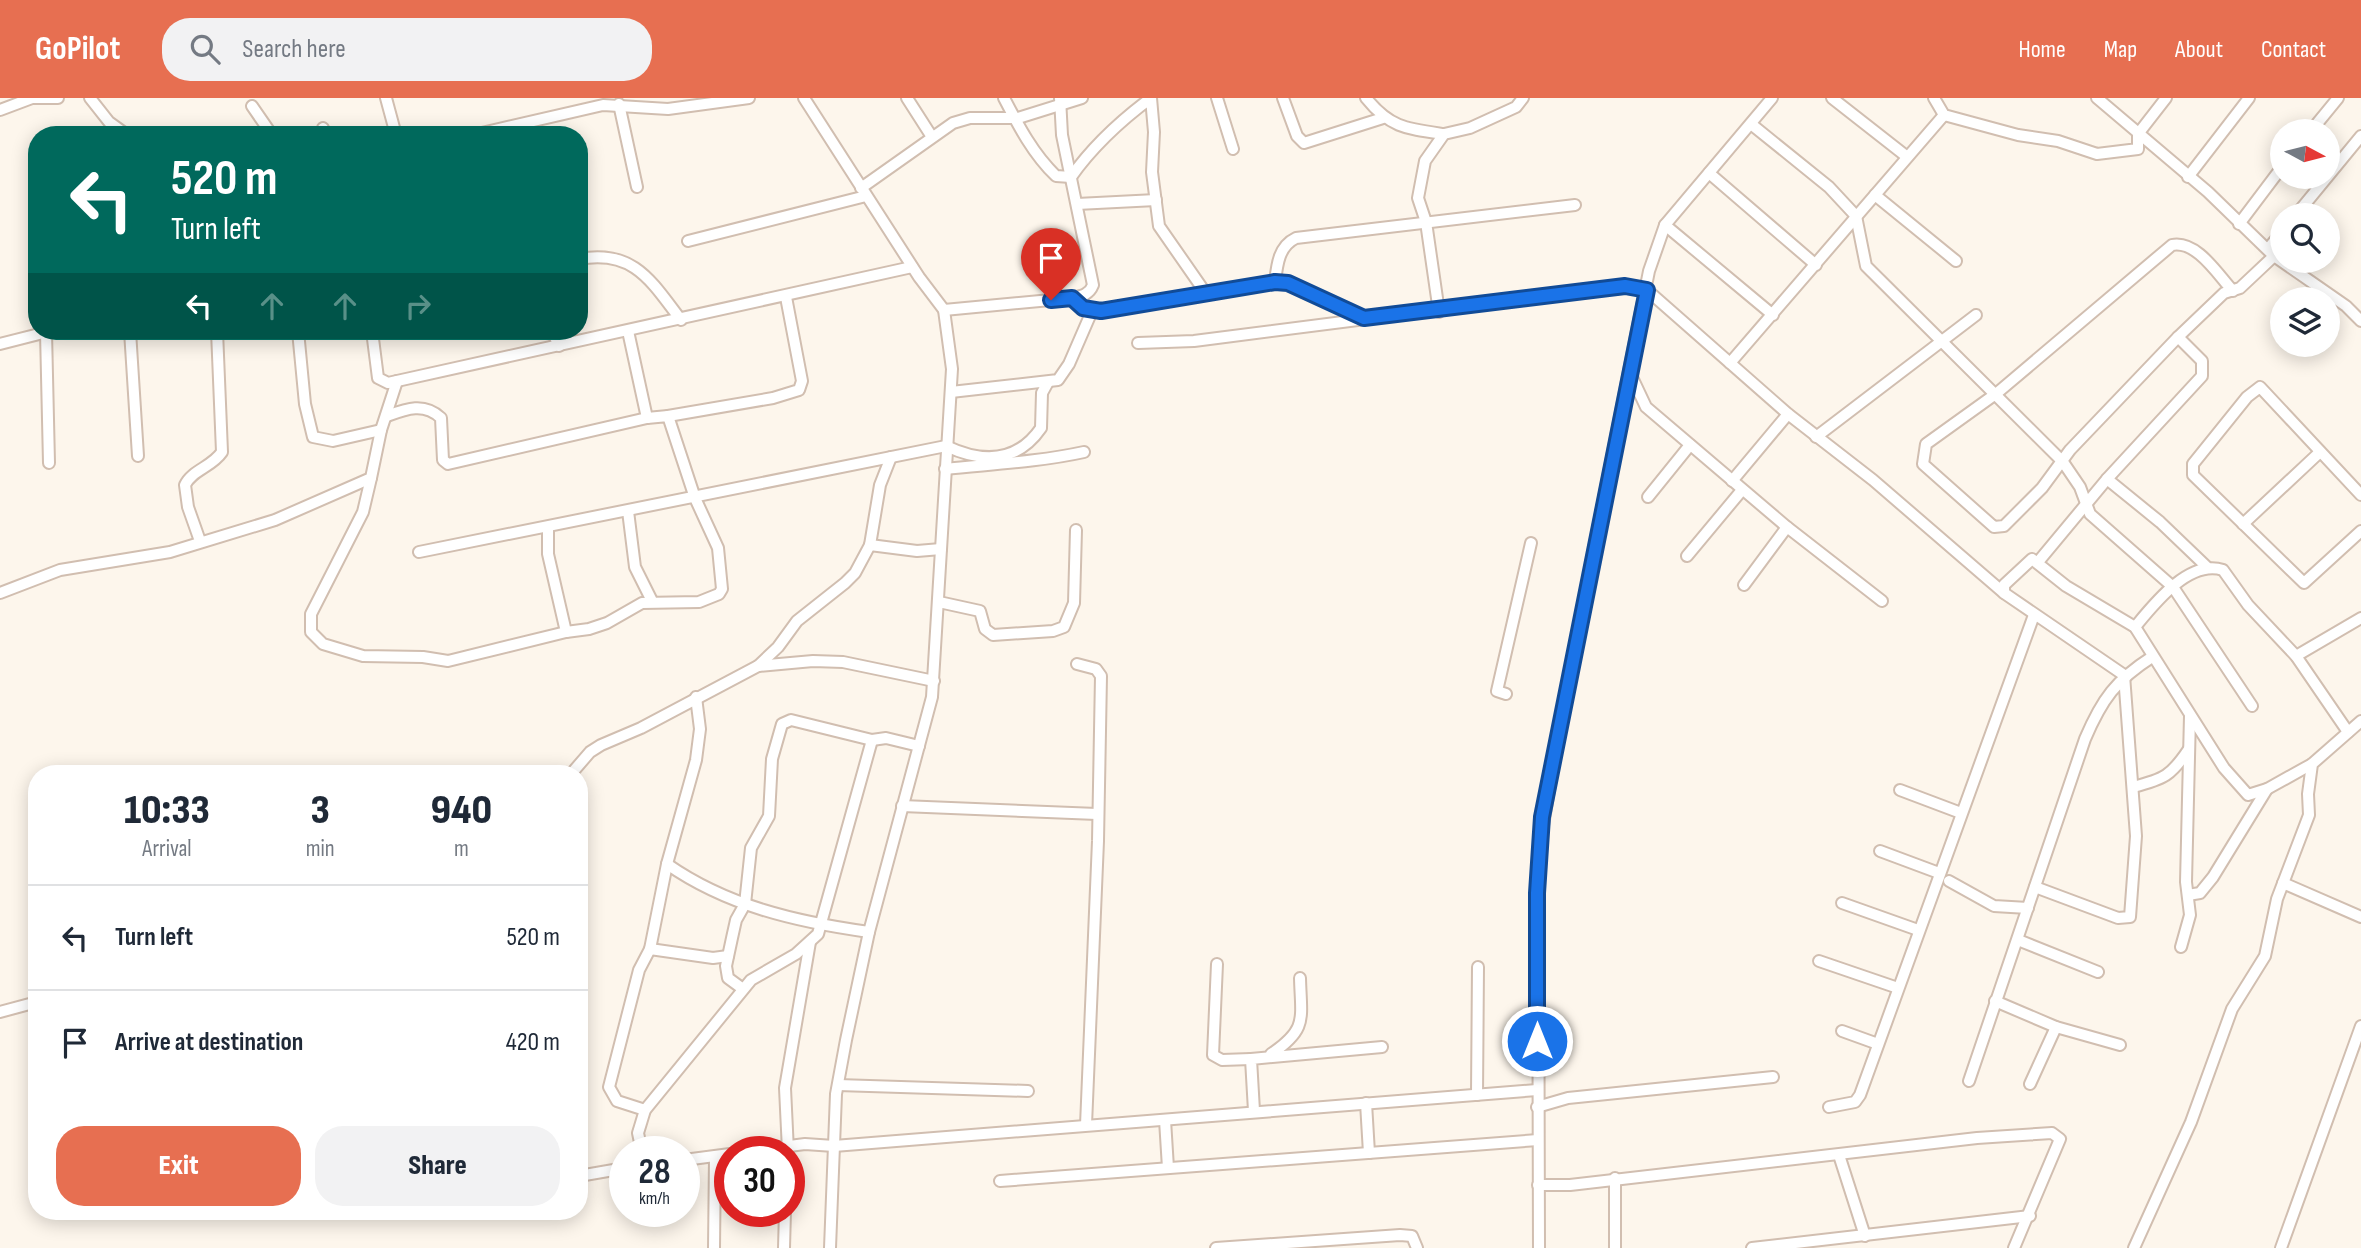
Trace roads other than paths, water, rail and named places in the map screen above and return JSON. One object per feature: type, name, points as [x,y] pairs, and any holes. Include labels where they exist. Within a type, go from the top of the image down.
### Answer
[{"type":"street","points":[[0,110],[32,98],[58,98]]},
{"type":"street","points":[[90,98],[115,126]]},
{"type":"street","points":[[386,98],[394,126]]},
{"type":"street","points":[[517,126],[579,110],[619,104],[667,104],[749,98]]},
{"type":"street","points":[[804,98],[912,267],[944,310],[951,358],[934,681],[869,932],[838,1085],[831,1248]]},
{"type":"street","points":[[907,98],[932,137]]},
{"type":"street","points":[[1004,98],[1013,119],[1052,173],[1060,177],[1072,177]]},
{"type":"street","points":[[688,241],[863,192],[932,137],[962,120],[1013,119],[1060,102],[1082,98]]},
{"type":"street","points":[[1072,177],[1090,151],[1151,98],[1154,132],[1152,172],[1163,232],[1207,295]]},
{"type":"street","points":[[1217,98],[1233,149]]},
{"type":"street","points":[[1283,98],[1297,136],[1304,143],[1383,118]]},
{"type":"street","points":[[1366,98],[1383,118],[1398,126],[1444,134],[1471,128],[1516,107],[1524,98]]},
{"type":"street","points":[[1539,1248],[1537,893],[1542,817],[1629,371],[1658,239],[1665,225],[1772,98]]},
{"type":"street","points":[[1832,98],[1906,156]]},
{"type":"street","points":[[1934,98],[1944,115],[2018,135],[2058,141],[2097,154],[2138,149],[2138,134],[2166,98]]},
{"type":"street","points":[[2097,98],[2270,252]]},
{"type":"street","points":[[2188,177],[2249,98]]},
{"type":"street","points":[[2321,119],[2338,98]]},
{"type":"street","points":[[944,310],[1072,298],[1087,294],[1093,285],[1062,135],[1060,102]]},
{"type":"street","points":[[619,104],[637,187]]},
{"type":"street","points":[[252,106],[266,126]]},
{"type":"street","points":[[1730,363],[1944,115]]},
{"type":"street","points":[[1751,124],[1829,187],[1856,216],[1866,265],[1997,393],[2063,462],[2080,487],[2085,506],[2173,587],[2252,706]]},
{"type":"street","points":[[1439,312],[1426,222],[1420,210],[1419,182],[1425,161],[1444,134]]},
{"type":"street","points":[[2306,203],[2361,136]]},
{"type":"street","points":[[1709,173],[1816,265]]},
{"type":"street","points":[[2239,224],[2270,183]]},
{"type":"street","points":[[1875,195],[1956,261]]},
{"type":"street","points":[[1077,204],[1156,200]]},
{"type":"street","points":[[1275,282],[1279,257],[1289,241],[1296,238],[1575,205]]},
{"type":"street","points":[[1665,225],[1773,315]]},
{"type":"street","points":[[2233,290],[2197,252],[2185,245],[2172,244],[1997,393],[1926,444],[1923,464],[1994,527],[2004,526],[2020,512],[2070,450],[2178,337],[2224,293],[2233,290],[2252,279],[2270,254]]},
{"type":"street","points":[[588,258],[612,256],[623,260],[651,281],[681,320]]},
{"type":"street","points":[[588,340],[912,267]]},
{"type":"street","points":[[2299,273],[2346,306],[2361,321]]},
{"type":"street","points":[[1072,298],[1092,311],[1207,295],[1275,282],[1288,283],[1364,318]]},
{"type":"street","points":[[1138,343],[1194,341],[1364,318],[1439,312],[1625,286],[1647,290],[1788,414],[1873,480],[2004,593],[2124,675]]},
{"type":"street","points":[[387,416],[414,408],[435,412],[441,418],[443,460],[448,464],[647,418],[773,398],[799,390],[802,381],[786,297]]},
{"type":"street","points":[[951,392],[1058,380],[1064,374],[1092,311]]},
{"type":"street","points":[[1816,437],[1976,315]]},
{"type":"street","points":[[628,331],[647,418]]},
{"type":"street","points":[[0,344],[28,337]]},
{"type":"street","points":[[2038,562],[2107,479],[2202,376],[2202,361],[2178,337]]},
{"type":"street","points":[[49,340],[49,463]]},
{"type":"street","points":[[131,340],[138,456]]},
{"type":"street","points":[[200,541],[188,507],[185,485],[194,474],[216,460],[222,452],[217,340]]},
{"type":"street","points":[[299,340],[305,404],[313,437],[333,441],[381,430]]},
{"type":"street","points":[[373,340],[378,379],[388,383],[587,340]]},
{"type":"street","points":[[556,340],[559,346]]},
{"type":"street","points":[[1629,371],[1646,407],[1731,481],[1882,601]]},
{"type":"street","points":[[397,381],[381,430],[363,512],[311,614],[310,624],[315,639],[363,656],[422,657],[448,661],[607,623],[630,608],[652,601],[699,602],[719,594],[722,589],[718,548],[695,498],[668,416]]},
{"type":"street","points":[[419,552],[946,446],[983,458],[1002,458],[1016,452],[1041,428],[1042,394],[1048,382]]},
{"type":"street","points":[[2361,495],[2263,389],[2257,387],[2193,464],[2193,475],[2304,583],[2361,531]]},
{"type":"street","points":[[1731,481],[1788,414]]},
{"type":"street","points":[[1648,497],[1690,445]]},
{"type":"street","points":[[945,469],[1021,460],[1039,461],[1084,452]]},
{"type":"street","points":[[2243,524],[2320,452]]},
{"type":"street","points":[[580,765],[601,745],[641,728],[758,666],[778,647],[797,621],[855,573],[870,545],[880,485],[891,457]]},
{"type":"street","points":[[0,593],[60,570],[170,552],[275,520],[371,478]]},
{"type":"street","points":[[2107,479],[2208,568]]},
{"type":"street","points":[[1687,556],[1742,490]]},
{"type":"street","points":[[628,511],[635,567],[652,601]]},
{"type":"street","points":[[548,527],[548,554],[566,632]]},
{"type":"street","points":[[1744,585],[1787,527]]},
{"type":"street","points":[[939,602],[980,611],[985,628],[993,635],[1053,631],[1064,627],[1074,603],[1076,530]]},
{"type":"street","points":[[1506,694],[1497,691],[1531,543]]},
{"type":"street","points":[[870,545],[917,551],[941,549]]},
{"type":"street","points":[[2004,593],[2004,585],[2028,560],[2038,562],[2066,586],[2135,626],[2224,768],[2245,793],[2251,796],[2312,764],[2361,721]]},
{"type":"street","points":[[2135,626],[2173,587],[2191,574],[2208,568],[2223,570],[2248,605],[2296,656],[2348,732]]},
{"type":"street","points":[[1829,1107],[1855,1102],[2034,615]]},
{"type":"street","points":[[2296,656],[2361,618]]},
{"type":"street","points":[[1969,1081],[2085,738],[2098,709],[2124,675],[2152,657]]},
{"type":"street","points":[[758,666],[813,661],[843,662],[934,681]]},
{"type":"street","points":[[1077,664],[1096,669],[1101,676],[1086,1125]]},
{"type":"street","points":[[2035,887],[2118,918],[2130,917],[2136,836],[2124,675]]},
{"type":"street","points":[[645,1110],[617,1101],[609,1087],[639,970],[650,949],[667,864],[699,744],[696,697]]},
{"type":"street","points":[[2181,947],[2190,915],[2190,716]]},
{"type":"street","points":[[743,989],[727,978],[728,956],[736,920],[745,904],[751,848],[769,816],[772,760],[782,723],[791,720],[872,740],[886,738],[919,746]]},
{"type":"street","points":[[639,1136],[645,1110],[743,989],[761,973],[810,942],[822,925],[872,740]]},
{"type":"street","points":[[2133,787],[2163,779],[2172,772],[2189,749]]},
{"type":"street","points":[[2134,1248],[2191,1122],[2232,1009],[2265,956],[2270,926],[2283,883],[2309,815],[2308,794],[2312,764]]},
{"type":"street","points":[[2188,895],[2200,893],[2213,877],[2267,789]]},
{"type":"street","points":[[1900,790],[1961,813]]},
{"type":"street","points":[[902,806],[1097,814]]},
{"type":"street","points":[[1880,851],[1939,873]]},
{"type":"street","points":[[667,864],[711,892],[745,904],[822,925],[869,932]]},
{"type":"street","points":[[1949,881],[1994,906],[2028,908]]},
{"type":"street","points":[[2283,883],[2361,917]]},
{"type":"street","points":[[1842,904],[1918,930]]},
{"type":"street","points":[[2018,940],[2098,972]]},
{"type":"street","points":[[787,1136],[785,1088],[810,942]]},
{"type":"street","points":[[650,949],[713,958],[728,956]]},
{"type":"street","points":[[1819,961],[1898,988]]},
{"type":"street","points":[[1217,964],[1213,1055],[1222,1060],[1382,1047]]},
{"type":"street","points":[[1477,1095],[1478,967]]},
{"type":"street","points":[[1268,1056],[1292,1040],[1298,1030],[1300,978]]},
{"type":"street","points":[[1995,1002],[2056,1027],[2120,1045]]},
{"type":"street","points":[[0,1012],[28,1004]]},
{"type":"street","points":[[2281,1248],[2361,1026]]},
{"type":"street","points":[[2030,1084],[2056,1027]]},
{"type":"street","points":[[1842,1031],[1878,1044]]},
{"type":"street","points":[[1251,1059],[1254,1111]]},
{"type":"street","points":[[1537,1107],[1568,1098],[1773,1077]]},
{"type":"street","points":[[838,1085],[1028,1091]]},
{"type":"street","points":[[805,1148],[1537,1090]]},
{"type":"street","points":[[1366,1103],[1369,1153]]},
{"type":"street","points":[[1165,1120],[1168,1168]]},
{"type":"street","points":[[1538,1185],[2052,1133],[2060,1139],[2014,1248]]},
{"type":"street","points":[[1000,1181],[1538,1140]]},
{"type":"street","points":[[1839,1155],[1865,1236]]},
{"type":"street","points":[[588,1174],[609,1171]]},
{"type":"street","points":[[1615,1178],[1615,1248]]},
{"type":"street","points":[[1752,1248],[2029,1216]]},
{"type":"street","points":[[714,1227],[714,1248]]},
{"type":"street","points":[[784,1248],[785,1227]]},
{"type":"street","points":[[1223,1248],[1400,1235],[1412,1236],[1417,1248]]}]
